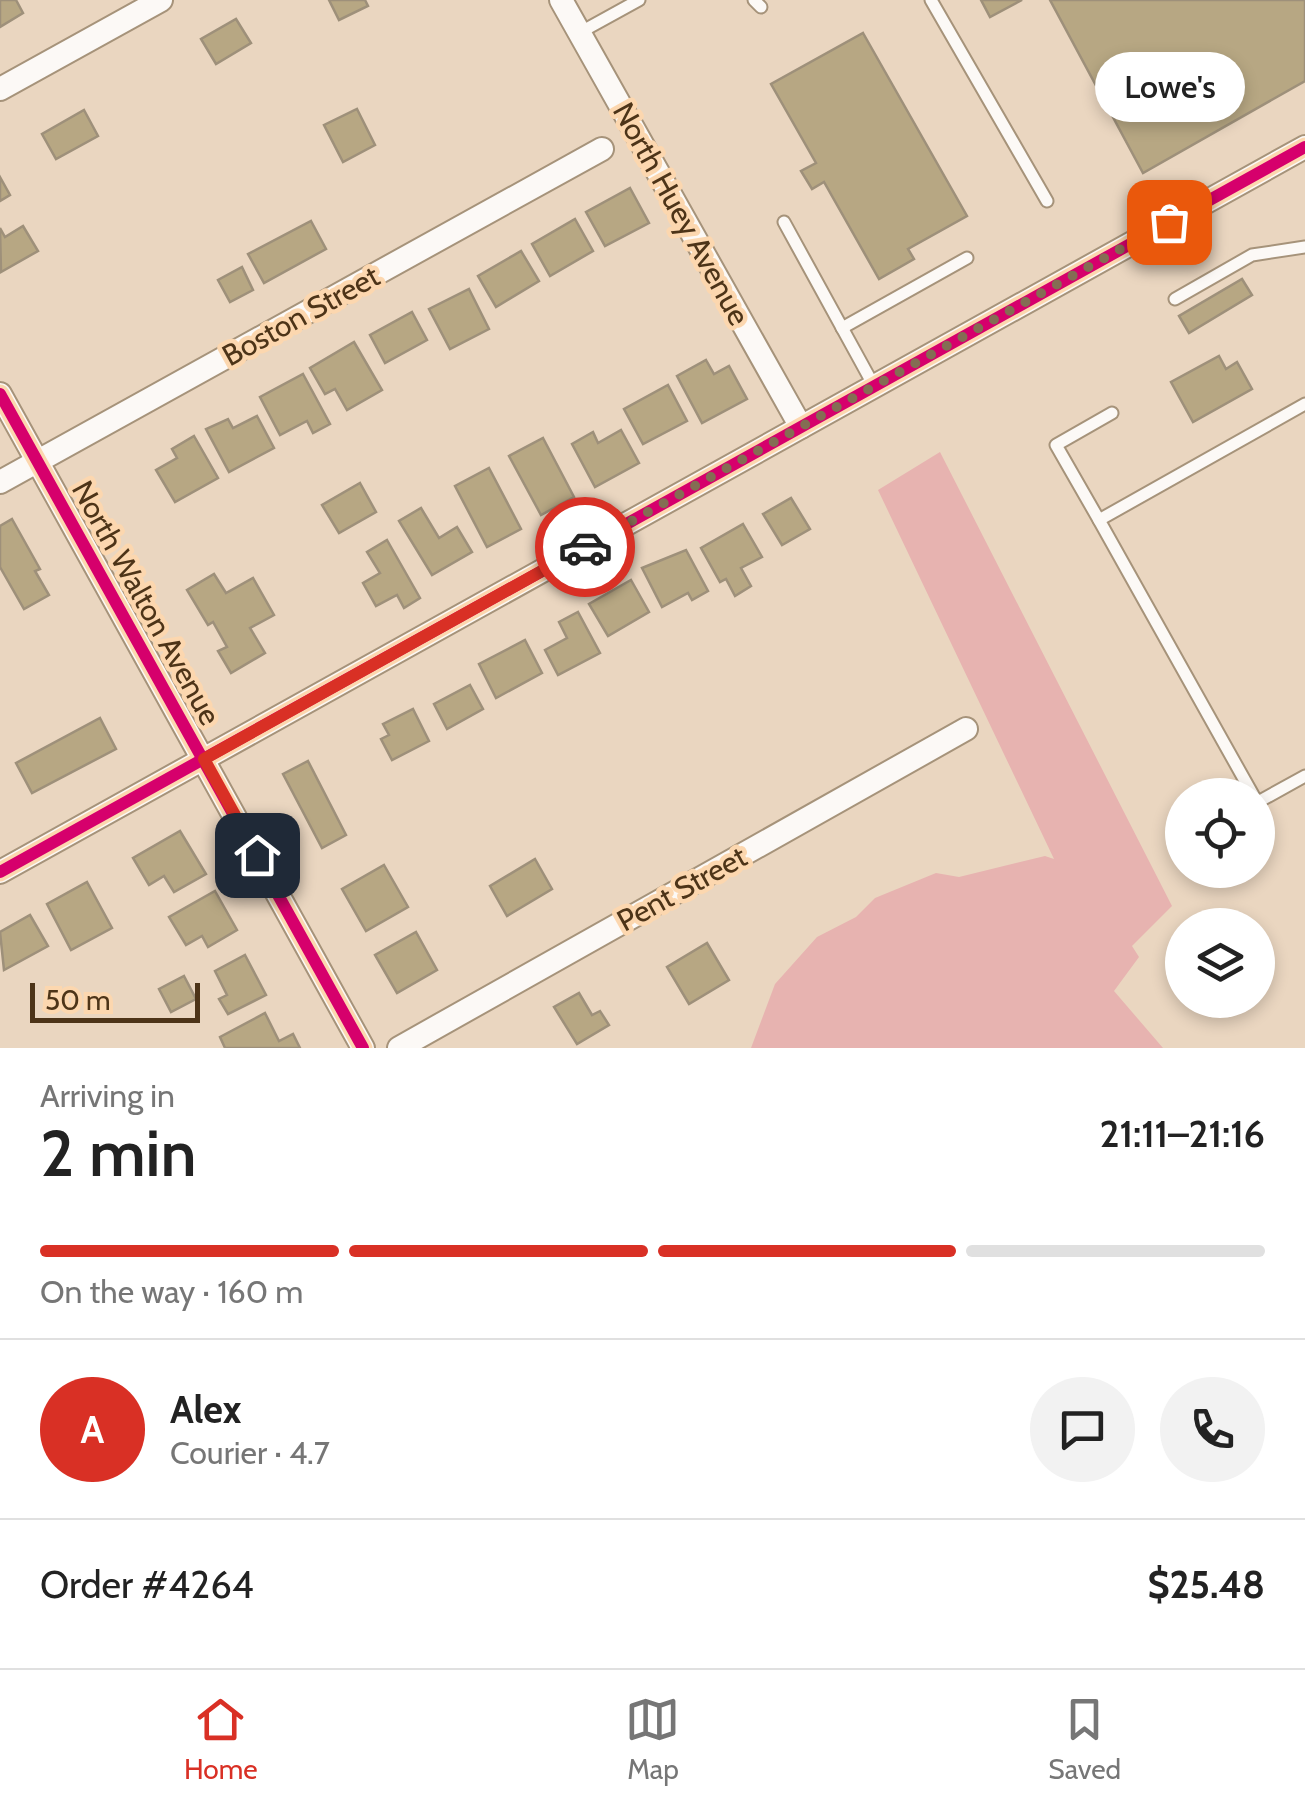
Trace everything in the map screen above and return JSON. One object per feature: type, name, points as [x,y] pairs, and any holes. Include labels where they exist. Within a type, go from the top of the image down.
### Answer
[{"type":"street","points":[[0,88],[161,0]]},
{"type":"street","name":"North Huey Avenue","points":[[561,0],[801,427]]},
{"type":"street","name":"Boston Street","points":[[0,482],[602,149]]},
{"type":"street","points":[[0,872],[1303,152]]},
{"type":"street","name":"North Walton Avenue","points":[[0,394],[363,1048]]},
{"type":"street","name":"Pent Street","points":[[399,1048],[966,730]]},
{"type":"lane","points":[[579,32],[638,0]]},
{"type":"lane","points":[[931,0],[1048,200]]},
{"type":"lane","points":[[784,222],[874,386]]},
{"type":"lane","points":[[1176,298],[1252,256],[1305,247]]},
{"type":"lane","points":[[842,328],[968,258]]},
{"type":"lane","points":[[1098,520],[1305,404]]},
{"type":"lane","points":[[1112,413],[1056,445],[1243,778]]},
{"type":"lane","points":[[1275,793],[1305,776]]},
{"type":"shaded area","points":[[940,452],[1172,906],[1165,908],[1165,913],[1132,946],[1139,957],[1114,991],[1163,1048],[751,1048],[775,984],[817,937],[856,917],[875,898],[936,873],[959,877],[1045,856],[1054,859],[878,490]]},
{"type":"building","points":[[0,0],[16,0],[23,13],[0,27]]},
{"type":"building","points":[[329,0],[365,0],[368,6],[339,20]]},
{"type":"building","points":[[981,0],[1022,0],[990,17]]},
{"type":"building","points":[[1050,0],[1305,0],[1305,81],[1143,173]]},
{"type":"building","points":[[236,19],[251,43],[216,64],[201,39]]},
{"type":"building","points":[[863,33],[967,216],[908,249],[914,259],[879,279],[824,182],[812,189],[801,171],[816,163],[771,84]]},
{"type":"building","points":[[357,109],[375,145],[343,162],[324,125]]},
{"type":"building","points":[[84,110],[98,136],[56,159],[42,134]]},
{"type":"building","points":[[0,177],[10,195],[0,201]]},
{"type":"building","points":[[630,188],[649,223],[605,246],[586,212]]},
{"type":"building","points":[[575,219],[593,251],[550,276],[532,244]]},
{"type":"building","points":[[311,221],[326,249],[264,283],[248,254]]},
{"type":"building","points":[[23,226],[38,251],[1,272],[0,228],[5,237]]},
{"type":"building","points":[[521,251],[539,281],[496,307],[478,276]]},
{"type":"building","points":[[242,267],[253,290],[230,302],[218,280]]},
{"type":"building","points":[[1242,279],[1252,295],[1189,333],[1179,316]]},
{"type":"building","points":[[469,289],[489,329],[450,349],[429,309]]},
{"type":"building","points":[[412,312],[427,340],[385,363],[370,335]]},
{"type":"building","points":[[354,342],[382,390],[347,410],[335,389],[325,394],[310,368]]},
{"type":"building","points":[[1219,356],[1226,369],[1237,362],[1252,389],[1193,422],[1171,382]]},
{"type":"building","points":[[706,360],[714,374],[729,366],[747,399],[702,423],[677,376]]},
{"type":"building","points":[[303,374],[330,424],[313,433],[307,421],[280,435],[260,397]]},
{"type":"building","points":[[668,385],[687,421],[643,444],[624,409]]},
{"type":"building","points":[[257,416],[274,448],[229,472],[206,429],[228,419],[233,428]]},
{"type":"building","points":[[621,430],[639,463],[595,487],[572,444],[593,432],[598,443]]},
{"type":"building","points":[[194,436],[218,478],[175,502],[156,470],[177,458],[172,449]]},
{"type":"building","points":[[543,438],[574,497],[541,515],[509,456]]},
{"type":"building","points":[[489,468],[521,529],[487,547],[455,486]]},
{"type":"building","points":[[360,483],[376,512],[339,533],[322,505]]},
{"type":"building","points":[[791,498],[810,529],[782,545],[763,514]]},
{"type":"building","points":[[421,508],[439,538],[457,527],[472,552],[432,575],[399,521]]},
{"type":"building","points":[[12,519],[40,569],[35,571],[49,595],[24,609],[0,567],[0,526]]},
{"type":"building","points":[[743,524],[762,557],[741,568],[751,586],[735,596],[726,579],[720,582],[701,548]]},
{"type":"building","points":[[387,540],[420,598],[404,608],[397,595],[376,606],[363,583],[380,573],[367,552]]},
{"type":"building","points":[[686,550],[708,591],[692,600],[688,593],[662,607],[642,568]]},
{"type":"building","points":[[214,574],[226,593],[253,578],[274,615],[250,628],[265,653],[231,673],[218,651],[227,647],[187,590]]},
{"type":"building","points":[[631,580],[649,612],[608,636],[589,604]]},
{"type":"building","points":[[578,612],[600,653],[558,675],[545,650],[567,638],[559,622]]},
{"type":"building","points":[[525,640],[542,673],[496,698],[479,664]]},
{"type":"building","points":[[470,685],[483,709],[447,729],[434,704]]},
{"type":"building","points":[[413,709],[429,741],[392,760],[381,739],[389,735],[383,724]]},
{"type":"building","points":[[100,718],[116,749],[32,793],[16,763]]},
{"type":"building","points":[[308,761],[346,835],[322,848],[283,774]]},
{"type":"building","points":[[180,831],[206,874],[174,892],[164,876],[149,885],[133,858]]},
{"type":"building","points":[[535,859],[552,889],[507,916],[490,886]]},
{"type":"building","points":[[384,865],[408,907],[366,931],[342,889]]},
{"type":"building","points":[[87,882],[112,928],[71,950],[47,904]]},
{"type":"building","points":[[215,891],[237,930],[208,947],[202,936],[186,945],[169,917]]},
{"type":"building","points":[[30,915],[48,946],[4,970],[0,932]]},
{"type":"building","points":[[416,932],[437,970],[397,993],[375,955]]},
{"type":"building","points":[[707,943],[729,980],[689,1004],[667,967]]},
{"type":"building","points":[[245,955],[266,995],[228,1014],[219,999],[227,995],[215,971]]},
{"type":"building","points":[[184,976],[196,999],[171,1012],[159,989]]},
{"type":"building","points":[[579,993],[592,1015],[600,1011],[609,1025],[577,1044],[554,1007]]},
{"type":"building","points":[[265,1013],[279,1041],[293,1034],[300,1048],[225,1048],[220,1037]]},
{"type":"cycle path","points":[[0,872],[1305,147]]},
{"type":"cycle path","points":[[0,394],[363,1048]]},
{"type":"way so far","points":[[585,547],[1169,222]]},
{"type":"place","name":"Lowe's","points":[[1169,222]]},
{"type":"route","points":[[257,855],[204,759],[585,547]]}]
